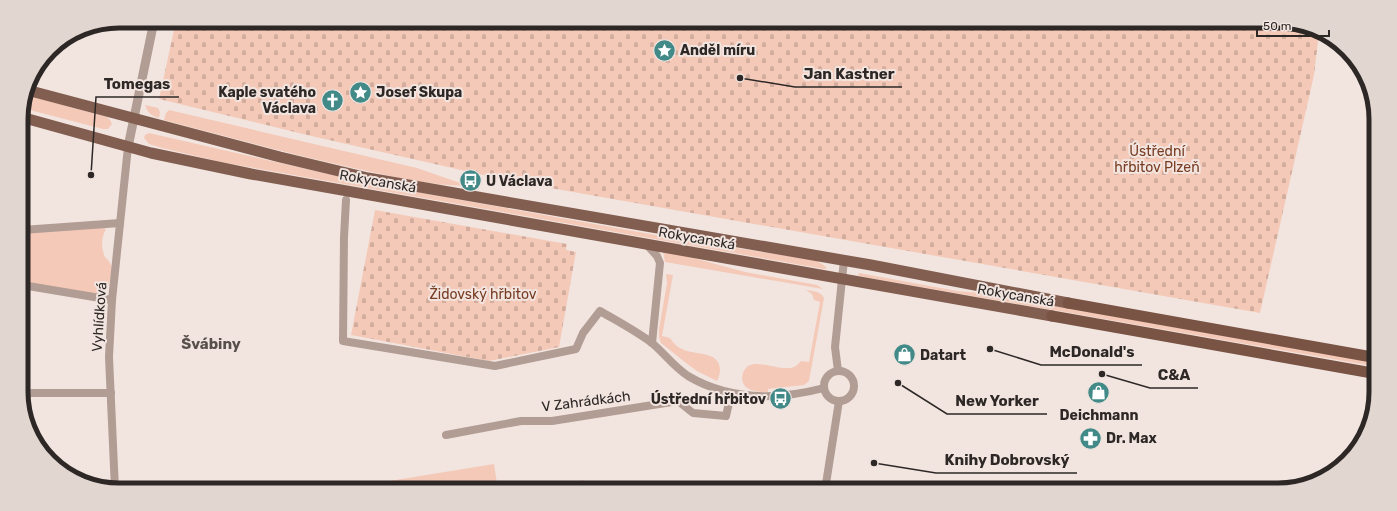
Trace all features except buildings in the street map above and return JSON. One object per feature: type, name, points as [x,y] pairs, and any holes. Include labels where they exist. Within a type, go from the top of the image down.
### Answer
[{"type":"highway","name":"Rokycanská","points":[[1068,303],[1369,356]]},
{"type":"highway","name":"Rokycanská","points":[[1052,316],[1369,372]]},
{"type":"main road","name":"Rokycanská","points":[[32,91],[312,165],[368,178],[844,260],[1068,303]]},
{"type":"main road","name":"Rokycanská","points":[[28,119],[128,147],[251,174],[1052,316]]},
{"type":"street","points":[[128,147],[153,28]]},
{"type":"street","name":"Vyhlídková","points":[[115,483],[109,357],[112,300],[128,147]]},
{"type":"street","points":[[346,200],[344,237],[343,341],[495,366],[576,349],[584,333],[600,311],[652,343],[687,375],[708,386],[731,394],[768,396],[810,392],[824,388]]},
{"type":"street","points":[[28,230],[120,223]]},
{"type":"street","points":[[647,245],[657,256],[660,263],[652,343]]},
{"type":"street","points":[[838,371],[835,347],[844,260]]},
{"type":"street","points":[[28,286],[112,300]]},
{"type":"street","points":[[838,371],[844,371],[852,378],[854,388],[853,392],[847,399],[839,401],[829,398],[824,388],[824,382],[827,376],[832,372],[838,371]]},
{"type":"street","points":[[28,393],[111,393]]},
{"type":"street","name":"V Zahrádkách","points":[[446,435],[521,421],[552,421],[678,402],[693,413],[726,416],[731,394]]},
{"type":"street","points":[[826,483],[839,401]]},
{"type":"green space","name":"Ústřední hřbitov Plzeň","points":[[174,28],[1278,28],[1296,30],[1318,37],[1314,75],[1260,313],[505,180],[307,135],[159,99]]},
{"type":"green space","points":[[31,96],[107,117],[112,124],[108,129],[29,110]]},
{"type":"green space","points":[[145,105],[158,108],[160,112],[159,118],[150,114]]},
{"type":"green space","points":[[169,110],[417,168],[469,186],[455,186],[386,175],[285,152],[164,120],[166,113]]},
{"type":"green space","points":[[149,133],[372,184],[678,239],[815,260],[827,268],[824,269],[226,163],[149,144],[144,138],[145,135]]},
{"type":"green space","name":"Židovský hřbitov","points":[[375,210],[567,244],[566,250],[576,252],[559,347],[489,361],[351,335]]},
{"type":"green space","points":[[99,227],[106,229],[102,239],[102,247],[105,257],[111,265],[111,276],[103,296],[28,284],[28,232]]},
{"type":"green space","points":[[663,252],[690,257],[745,272],[817,285],[823,289],[665,262]]},
{"type":"green space","points":[[666,274],[673,275],[662,336],[670,338],[679,348],[689,352],[711,356],[716,359],[719,363],[720,369],[717,381],[697,371],[661,343],[659,329],[667,283]]},
{"type":"green space","points":[[858,274],[957,291],[988,294],[1369,361],[1369,365],[859,276]]},
{"type":"green space","points":[[806,290],[819,293],[824,298],[809,381],[804,385],[768,389],[768,392],[749,389],[744,385],[742,375],[745,369],[752,364],[789,368],[794,367],[801,361],[809,362],[820,302],[814,300],[812,294]]},
{"type":"green space","points":[[494,464],[497,483],[377,483]]},
{"type":"green space","points":[[584,480],[585,483],[566,483]]},
{"type":"place","name":"Anděl míru","points":[[665,50]]},
{"type":"place","name":"Jan Kastner","points":[[740,78]]},
{"type":"place","name":"Josef Skupa","points":[[361,92]]},
{"type":"place","name":"Kaple svatého Václava","points":[[332,100]]},
{"type":"place","name":"Tomegas","points":[[91,175]]},
{"type":"place","name":"U Václava","points":[[471,181]]},
{"type":"place","name":"McDonald's","points":[[990,349]]},
{"type":"place","name":"Datart","points":[[904,355]]},
{"type":"place","name":"C&A","points":[[1102,374]]},
{"type":"place","name":"New Yorker","points":[[898,383]]},
{"type":"place","name":"Deichmann","points":[[1099,393]]},
{"type":"place","name":"Ústřední hřbitov","points":[[781,399]]},
{"type":"place","name":"Dr. Max","points":[[1091,438]]},
{"type":"place","name":"Knihy Dobrovský","points":[[874,463]]},
{"type":"district","name":"Švábiny","points":[[211,344]]}]
